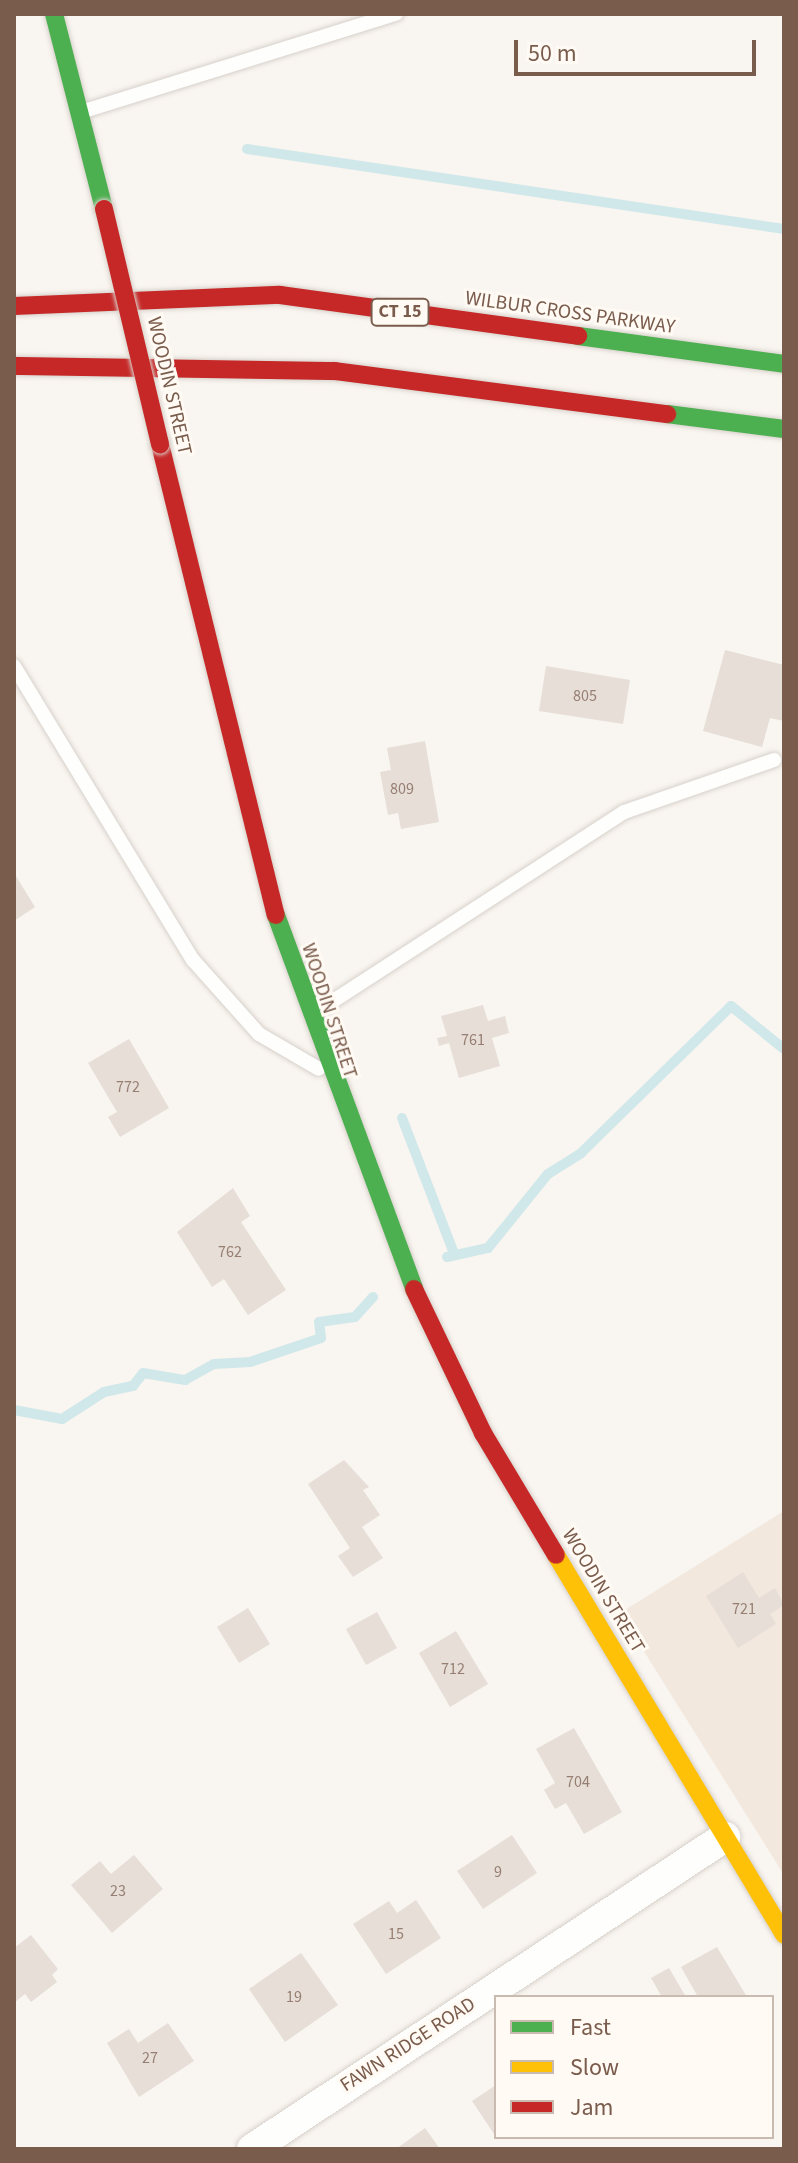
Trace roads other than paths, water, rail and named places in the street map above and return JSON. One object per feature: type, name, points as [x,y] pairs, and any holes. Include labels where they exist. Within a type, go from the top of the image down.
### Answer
[{"type":"main road","name":"WOODIN STREET","points":[[54,14],[306,1019],[323,1070],[413,1292],[483,1433],[784,1935]]},
{"type":"main road","name":"WILBUR CROSS PARKWAY","points":[[14,306],[280,295],[784,364]]},
{"type":"main road","points":[[14,366],[335,371],[784,429]]},
{"type":"street","name":"FAWN RIDGE ROAD","points":[[252,2149],[725,1837]]},
{"type":"lane","points":[[80,112],[396,14]]},
{"type":"lane","points":[[14,666],[193,960],[259,1034],[283,1054],[323,1070]]},
{"type":"lane","points":[[306,1019],[624,812],[774,760]]},
{"type":"waterway","points":[[247,149],[784,229]]},
{"type":"waterway","points":[[447,1257],[488,1248],[548,1174],[581,1153],[731,1006],[784,1049]]},
{"type":"waterway","points":[[402,1118],[453,1251]]},
{"type":"waterway","points":[[14,1410],[62,1419],[104,1392],[133,1386],[143,1373],[185,1380],[214,1364],[250,1362],[321,1338],[319,1322],[355,1317],[373,1297]]}]
